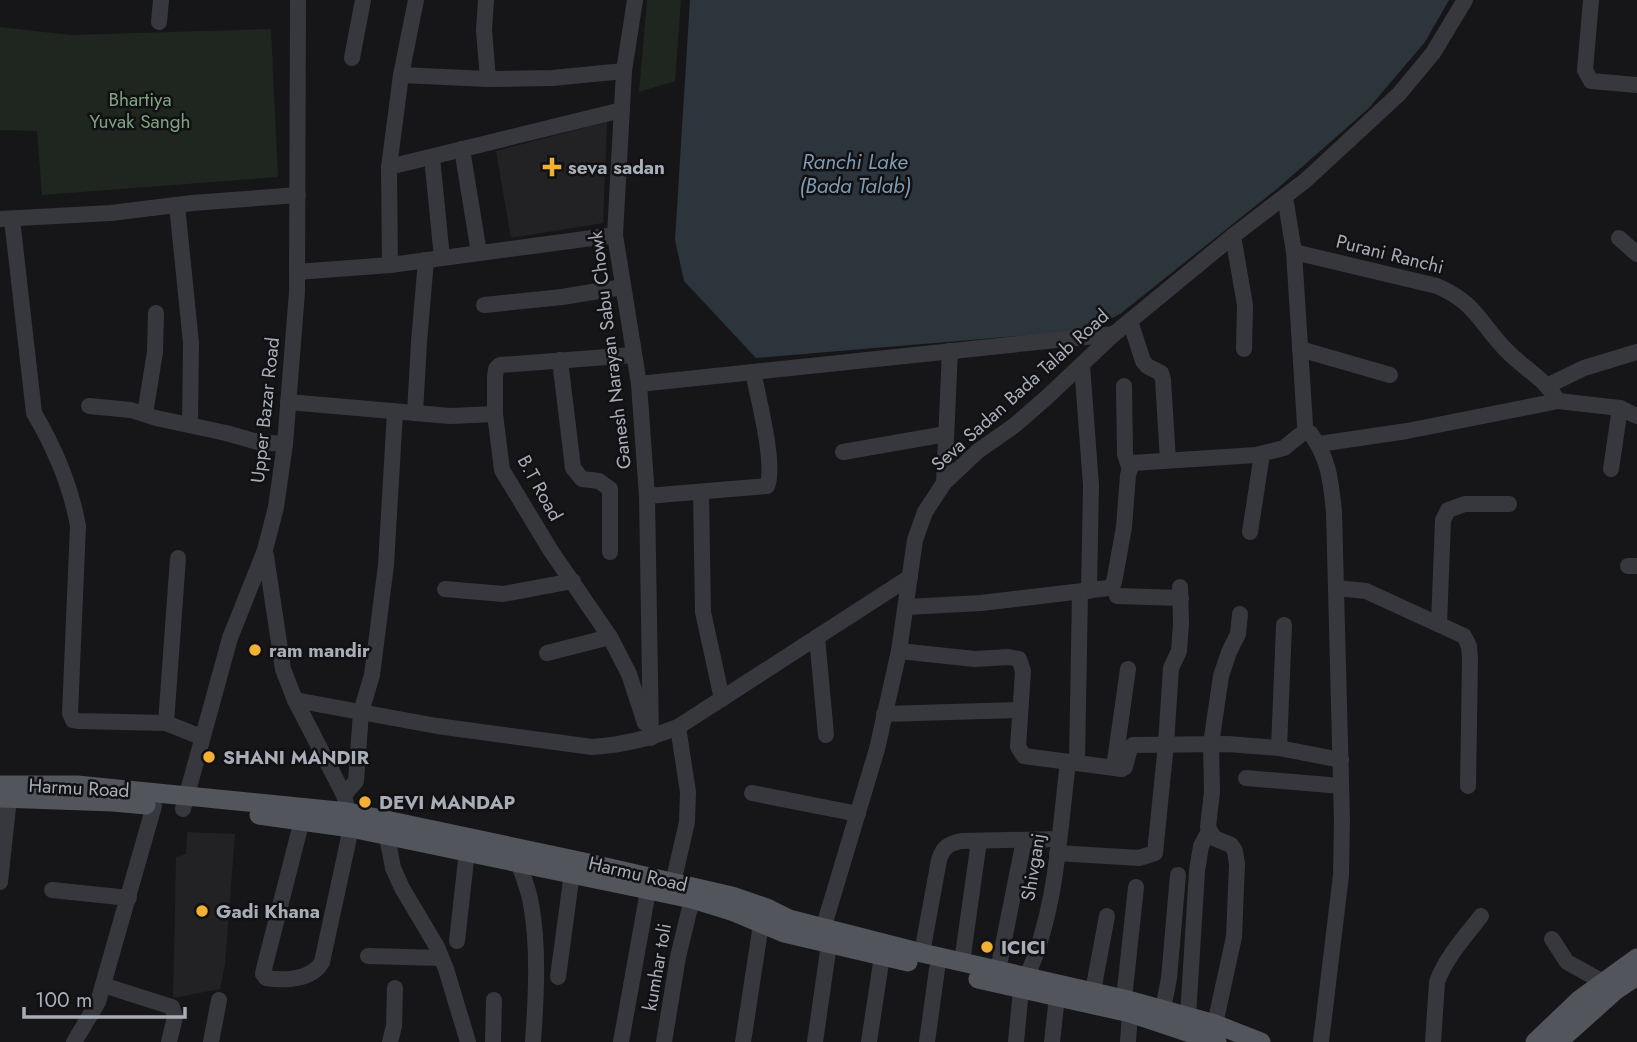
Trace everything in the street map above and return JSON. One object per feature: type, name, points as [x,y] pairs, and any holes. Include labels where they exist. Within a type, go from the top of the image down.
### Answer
[{"type":"main road","name":"Harmu Road","points":[[3,794],[76,785],[302,820],[347,812],[387,836],[692,899],[734,912],[761,925],[922,953],[998,970],[1057,997],[1163,1009],[1188,1016],[1216,1033]]},
{"type":"main road","name":"Harmu Road","points":[[3,794],[154,806],[184,803],[306,806],[347,812],[732,896],[767,908],[824,937],[881,957],[937,970],[1093,991],[1127,1006],[1216,1033],[1261,1042]]},
{"type":"main road","points":[[1535,1042],[1579,1000],[1637,958]]},
{"type":"main road","points":[[1558,1042],[1615,991],[1637,976]]},
{"type":"street","points":[[159,22],[161,0]]},
{"type":"street","name":"Upper Bazar Road","points":[[184,803],[230,638],[265,550],[276,507],[285,444],[297,272],[298,0]]},
{"type":"street","points":[[352,58],[363,0]]},
{"type":"street","points":[[390,265],[389,167],[401,75],[416,0]]},
{"type":"street","points":[[486,0],[484,30],[488,79]]},
{"type":"street","name":"Ganesh Narayan Sabu Chowk","points":[[635,0],[624,71],[615,235],[639,384],[646,496],[651,738]]},
{"type":"street","name":"Seva Sadan Bada Talab Road","points":[[815,1042],[824,937],[868,782],[899,651],[915,540],[925,512],[944,483],[978,451],[1015,425],[1129,321],[1306,180],[1399,94],[1433,53],[1465,0]]},
{"type":"street","points":[[1591,0],[1585,70],[1587,76],[1591,81],[1637,85]]},
{"type":"street","points":[[401,75],[488,79],[552,78],[624,71]]},
{"type":"street","points":[[389,167],[622,110]]},
{"type":"street","points":[[462,149],[479,253]]},
{"type":"street","points":[[415,413],[419,342],[434,259],[432,157]]},
{"type":"street","points":[[201,737],[166,723],[79,721],[73,720],[70,713],[78,526],[73,500],[34,413],[6,219],[111,213],[298,195]]},
{"type":"street","points":[[1285,197],[1294,252],[1309,434],[1328,465],[1331,486],[1336,588],[1341,786],[1340,875],[1321,1042]]},
{"type":"street","points":[[177,205],[191,343],[190,425]]},
{"type":"street","points":[[297,272],[390,265],[615,235]]},
{"type":"street","points":[[1233,236],[1245,304],[1244,349]]},
{"type":"street","points":[[1619,238],[1637,253]]},
{"type":"street","name":"Purani Ranchi","points":[[1294,252],[1437,286],[1457,295],[1474,309],[1507,352],[1549,386],[1558,401]]},
{"type":"street","points":[[484,305],[623,287]]},
{"type":"street","points":[[145,414],[155,352],[156,313]]},
{"type":"street","points":[[1129,321],[1143,361],[1161,373],[1163,380],[1168,460]]},
{"type":"street","points":[[639,384],[1114,334]]},
{"type":"street","points":[[1300,349],[1390,375]]},
{"type":"street","points":[[944,483],[950,351]]},
{"type":"street","points":[[1549,386],[1584,368],[1637,352]]},
{"type":"street","name":"B.T Road","points":[[633,355],[500,365],[496,369],[495,377],[495,414],[502,470],[551,551],[610,637],[629,674],[651,738]]},
{"type":"street","points":[[560,360],[573,468],[582,479],[599,481],[610,489],[610,552]]},
{"type":"street","name":"Shivganj","points":[[1016,1042],[1024,983],[1041,940],[1054,888],[1072,762],[1091,485],[1082,365]]},
{"type":"street","points":[[646,496],[767,486],[771,478],[768,451],[753,372]]},
{"type":"street","points":[[907,607],[981,603],[1113,585],[1124,527],[1129,467],[1125,454],[1124,386]]},
{"type":"street","points":[[1129,467],[1139,461],[1262,454],[1284,448],[1309,434],[1418,429],[1558,401],[1620,408],[1637,416]]},
{"type":"street","points":[[288,402],[450,416],[495,414]]},
{"type":"street","points":[[89,406],[131,410],[258,442],[285,444]]},
{"type":"street","points":[[1611,469],[1620,408]]},
{"type":"street","points":[[302,820],[265,965],[266,978],[301,977],[318,970],[325,951],[347,812],[356,781],[361,712],[372,675],[386,565],[395,412]]},
{"type":"street","points":[[843,452],[946,434]]},
{"type":"street","points":[[1250,532],[1262,454]]},
{"type":"street","points":[[701,492],[703,612],[722,699]]},
{"type":"street","points":[[1439,624],[1443,520],[1448,510],[1465,504],[1509,504]]},
{"type":"street","points":[[265,550],[284,669],[295,700],[347,812]]},
{"type":"street","points":[[166,723],[177,558]]},
{"type":"street","points":[[295,700],[437,726],[592,747],[616,746],[651,738],[678,727],[910,578]]},
{"type":"street","points":[[445,589],[503,594],[573,581]]},
{"type":"street","points":[[1336,588],[1366,591],[1464,636],[1469,646],[1468,786]]},
{"type":"street","points":[[922,953],[939,860],[948,844],[961,841],[1024,840],[1139,858],[1156,853],[1171,668],[1177,658],[1180,637],[1181,593],[1117,596]]},
{"type":"street","points":[[1216,1033],[1234,937],[1237,864],[1231,845],[1214,838],[1209,831],[1207,820],[1212,785],[1211,744],[1221,676],[1228,652],[1238,635],[1240,614]]},
{"type":"street","points":[[1279,748],[1284,625]]},
{"type":"street","points":[[547,653],[610,637]]},
{"type":"street","points":[[817,637],[826,734]]},
{"type":"street","points":[[899,651],[975,659],[1019,659],[1023,671],[1018,739],[1020,752],[1024,756],[1114,768],[1125,767],[1133,746],[1211,744],[1279,748],[1340,760]]},
{"type":"street","points":[[1114,768],[1128,669]]},
{"type":"street","points":[[884,714],[1020,710]]},
{"type":"street","points":[[673,883],[687,822],[688,792],[678,727]]},
{"type":"street","points":[[1246,778],[1341,786]]},
{"type":"street","points":[[752,793],[858,814]]},
{"type":"street","points":[[0,881],[3,794]]},
{"type":"street","points":[[74,1042],[98,1002],[154,806]]},
{"type":"street","points":[[1188,1016],[1197,872],[1201,846],[1209,831]]},
{"type":"street","points":[[387,836],[393,868],[401,888],[441,958],[468,1042]]},
{"type":"street","points":[[998,970],[1024,840]]},
{"type":"street","points":[[962,962],[979,841]]},
{"type":"street","points":[[457,941],[467,851]]},
{"type":"street","points":[[518,862],[529,893],[533,922],[536,1003],[533,1042]]},
{"type":"street","points":[[558,976],[572,873]]},
{"type":"street","points":[[1163,1009],[1170,967],[1178,875]]},
{"type":"street","points":[[1128,1042],[1127,1006],[1136,887]]},
{"type":"street","points":[[52,890],[129,898]]},
{"type":"street","points":[[621,1042],[648,891]]},
{"type":"street","name":"kumhar toli","points":[[664,1042],[677,957],[692,899]]},
{"type":"street","points":[[1093,991],[1107,916]]},
{"type":"street","points":[[1433,1042],[1440,975],[1447,961],[1481,916]]},
{"type":"street","points":[[743,1042],[761,925]]},
{"type":"street","points":[[1552,939],[1567,962],[1603,982]]},
{"type":"street","points":[[368,956],[441,958]]},
{"type":"street","points":[[869,1042],[881,957]]},
{"type":"street","points":[[927,1042],[937,970]]},
{"type":"street","points":[[103,985],[172,1007],[175,1017],[169,1042]]},
{"type":"street","points":[[390,1042],[395,1017],[395,988]]},
{"type":"street","points":[[1052,1042],[1057,997]]},
{"type":"street","points":[[211,1042],[219,999]]},
{"type":"street","points":[[493,1042],[494,1000]]},
{"type":"shaded area","name":"seva sadan","points":[[607,122],[603,223],[511,238],[496,151]]},
{"type":"shaded area","name":"Gadi Khana","points":[[187,832],[235,834],[225,964],[220,989],[173,998],[176,857],[186,854]]},
{"type":"green space","points":[[647,0],[681,0],[675,81],[639,92]]},
{"type":"green space","name":"Bhartiya Yuvak Sangh","points":[[0,27],[70,35],[271,29],[278,177],[42,195],[37,131],[0,130]]},
{"type":"water","name":"Ranchi Lake (Bada Talab)","points":[[690,0],[1449,0],[1425,42],[1368,109],[1278,188],[1120,314],[1089,330],[756,358],[684,281],[675,240]]},
{"type":"place","name":"seva sadan","points":[[552,167]]},
{"type":"place","name":"ram mandir","points":[[255,650]]},
{"type":"place","name":"SHANI MANDIR","points":[[209,757]]},
{"type":"place","name":"DEVI MANDAP","points":[[365,802]]},
{"type":"place","name":"Gadi Khana","points":[[202,911]]},
{"type":"place","name":"ICICI","points":[[987,947]]}]
